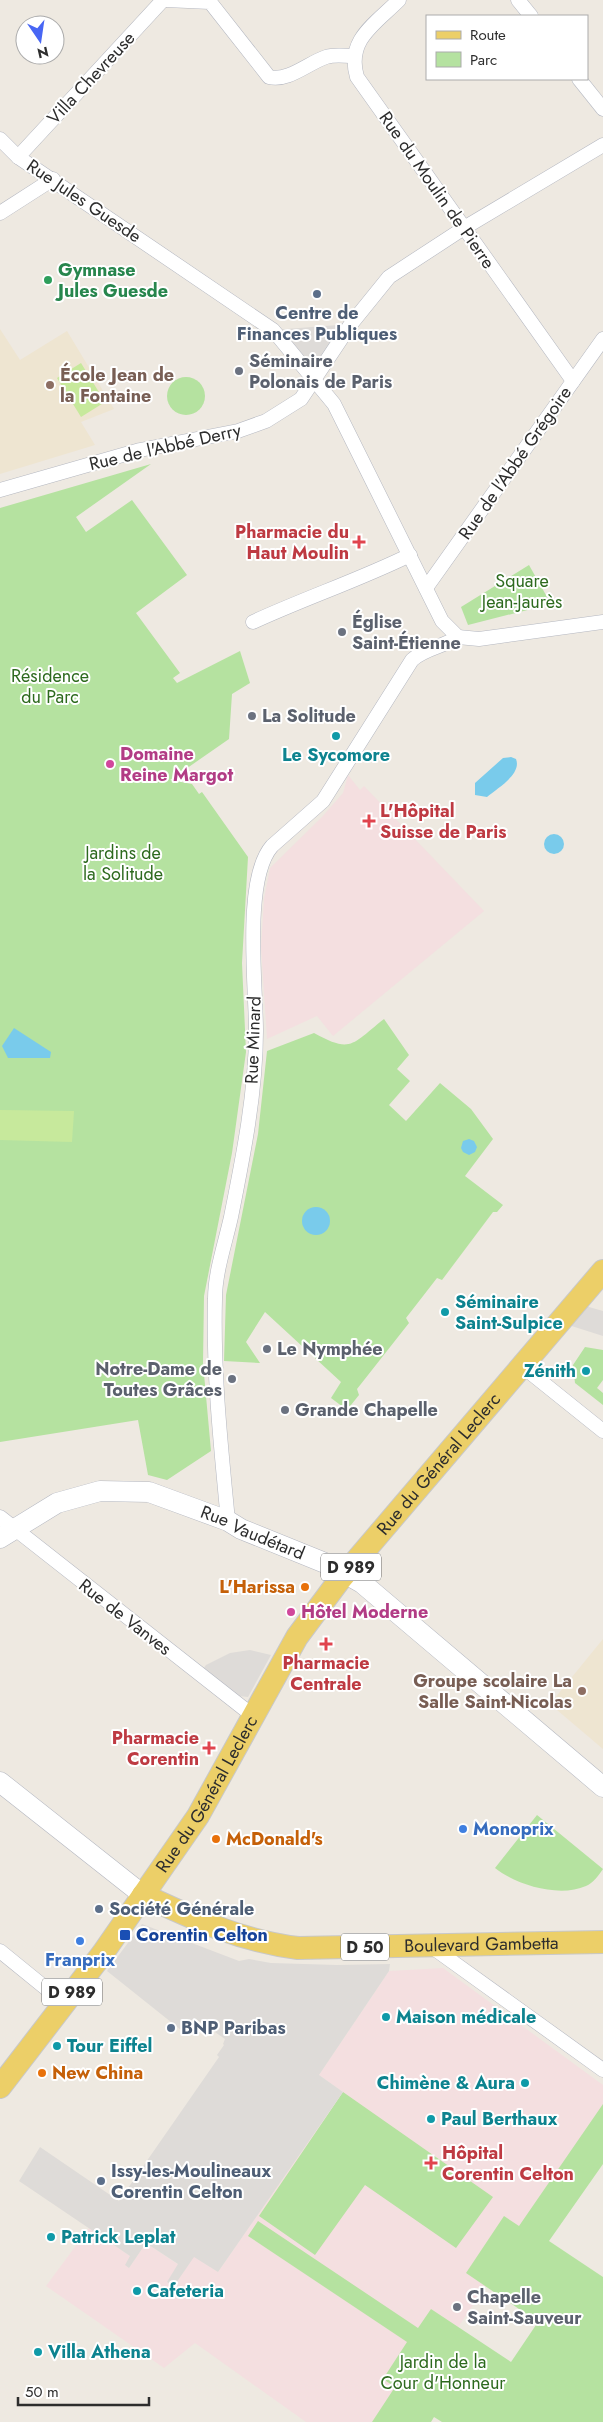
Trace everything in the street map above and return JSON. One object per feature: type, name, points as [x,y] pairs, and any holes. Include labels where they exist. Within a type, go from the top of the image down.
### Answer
[{"type":"main road","name":"Rue du Général Leclerc","points":[[143,1895],[198,1816],[252,1715],[297,1637],[347,1573],[603,1271]]},
{"type":"main road","name":"Boulevard Gambetta","points":[[143,1895],[181,1913],[255,1941],[298,1948],[432,1947],[603,1942]]},
{"type":"main road","name":"D 989","points":[[0,2087],[103,1953],[143,1895]]},
{"type":"street","name":"Villa Chevreuse","points":[[18,157],[164,0],[210,2],[270,76],[280,78],[326,57],[338,55],[354,56]]},
{"type":"street","points":[[354,56],[360,39],[399,0]]},
{"type":"street","points":[[518,0],[530,15]]},
{"type":"street","name":"Rue du Moulin de Pierre","points":[[354,56],[357,77],[573,381]]},
{"type":"street","points":[[580,80],[603,109]]},
{"type":"street","name":"Rue Jules Guesde","points":[[0,139],[18,157],[273,330],[334,404],[442,621],[458,637]]},
{"type":"street","name":"Rue de l'Abbé Derry","points":[[0,490],[140,450],[247,429],[266,421],[301,399],[351,324],[389,277],[464,228],[603,145]]},
{"type":"street","points":[[0,213],[53,180]]},
{"type":"street","name":"Rue de l'Abbé Grégoire","points":[[426,588],[603,339]]},
{"type":"street","points":[[253,622],[315,594],[370,574],[410,555]]},
{"type":"street","points":[[458,637],[479,639],[603,622]]},
{"type":"street","name":"Rue Minard","points":[[228,1521],[214,1362],[215,1296],[244,1154],[256,1051],[252,925],[261,866],[266,852],[323,801],[412,660],[420,652],[448,644],[458,637]]},
{"type":"street","points":[[522,1366],[603,1432]]},
{"type":"street","name":"Rue Vaudétard","points":[[5,1528],[57,1503],[100,1491],[149,1492],[228,1521],[241,1529],[347,1573],[362,1583],[603,1787]]},
{"type":"street","name":"Rue de Vanves","points":[[5,1528],[252,1715]]},
{"type":"street","name":"D 50","points":[[0,1782],[143,1895]]},
{"type":"street","points":[[432,1947],[603,2070]]},
{"type":"street","points":[[0,1951],[64,2003]]},
{"type":"shaded area","points":[[351,324],[315,379],[273,330]]},
{"type":"shaded area","name":"École Jean de la Fontaine","points":[[0,329],[20,360],[67,331],[114,409],[81,422],[95,445],[0,474]]},
{"type":"shaded area","name":"L'Hôpital Suisse de Paris","points":[[348,775],[360,790],[364,786],[484,911],[333,1036],[317,1016],[267,1039],[261,947],[264,899],[270,868],[322,817],[343,793]]},
{"type":"shaded area","points":[[575,1303],[603,1311],[603,1336],[559,1322]]},
{"type":"shaded area","name":"Groupe scolaire La Salle Saint-Nicolas","points":[[603,1639],[603,1749],[550,1704]]},
{"type":"shaded area","points":[[250,1650],[271,1655],[248,1697],[239,1696],[203,1669],[206,1665],[230,1653]]},
{"type":"shaded area","points":[[142,1924],[239,1961],[249,1959],[271,1963],[390,1964],[389,1971],[319,2075],[343,2092],[218,2272],[194,2257],[174,2286],[167,2282],[178,2264],[146,2243],[129,2268],[125,2265],[130,2256],[19,2181],[40,2147],[119,2201],[219,2057],[217,2055],[224,2045],[225,2039],[196,2019],[186,2034],[107,1971]]},
{"type":"shaded area","name":"Hôpital Corentin Celton","points":[[443,1968],[603,2085],[603,2110],[395,2422],[306,2422],[195,2343],[164,2368],[46,2286],[89,2228],[130,2256],[129,2268],[146,2243],[179,2265],[168,2282],[174,2286],[194,2256],[218,2272],[343,2092],[319,2075],[389,1971]]},
{"type":"green space","points":[[81,363],[105,402],[81,417],[57,378]]},
{"type":"green space","points":[[186,377],[200,382],[205,396],[200,410],[186,415],[172,410],[167,396],[172,382]]},
{"type":"green space","points":[[151,464],[76,517],[86,532],[132,500],[187,575],[136,613],[180,673],[173,678],[177,683],[240,651],[250,683],[232,694],[229,739],[170,780],[192,784],[199,794],[202,792],[248,857],[242,963],[246,1052],[232,1153],[204,1296],[203,1363],[211,1451],[167,1480],[148,1475],[138,1420],[0,1442],[0,508]]},
{"type":"green space","name":"Square Jean-Jaurès","points":[[529,565],[551,604],[468,625],[461,607]]},
{"type":"green space","points":[[384,1019],[409,1055],[397,1069],[410,1081],[389,1105],[406,1121],[440,1083],[471,1109],[493,1139],[465,1176],[503,1205],[497,1212],[493,1212],[442,1280],[437,1278],[406,1318],[409,1323],[357,1389],[359,1395],[347,1410],[331,1398],[341,1382],[265,1312],[246,1342],[260,1363],[224,1361],[226,1295],[258,1134],[267,1051],[314,1033],[336,1043],[351,1043],[358,1040]]},
{"type":"green space","points":[[0,1110],[74,1111],[72,1142],[0,1140]]},
{"type":"green space","name":"Zénith","points":[[585,1347],[603,1350],[603,1380],[597,1388],[603,1393],[603,1405],[575,1383],[573,1365]]},
{"type":"green space","points":[[537,1815],[603,1869],[591,1883],[586,1886],[563,1891],[538,1888],[514,1880],[495,1868]]},
{"type":"green space","points":[[343,2092],[493,2197],[456,2248],[365,2185],[315,2255],[259,2216]]},
{"type":"green space","name":"Jardin de la Cour d'Honneur","points":[[603,2104],[603,2164],[549,2241],[603,2277],[603,2422],[442,2422],[434,2417],[431,2422],[372,2422],[395,2387],[383,2379],[407,2342],[248,2236],[258,2221],[418,2328],[431,2309],[511,2362],[538,2322],[466,2273],[504,2216],[519,2226]]},
{"type":"water","points":[[511,757],[516,759],[517,765],[516,770],[508,780],[487,797],[475,795],[475,783],[503,758]]},
{"type":"water","points":[[554,834],[561,837],[564,844],[561,851],[554,854],[547,851],[544,844],[547,837]]},
{"type":"water","points":[[14,1028],[51,1052],[50,1058],[8,1058],[2,1046]]},
{"type":"water","points":[[469,1139],[474,1141],[477,1147],[475,1152],[469,1155],[463,1152],[461,1148],[463,1141]]},
{"type":"water","points":[[316,1207],[326,1211],[330,1221],[326,1231],[316,1235],[306,1231],[302,1221],[306,1211]]},
{"type":"place","name":"Gymnase Jules Guesde","points":[[48,280]]},
{"type":"place","name":"Centre de Finances Publiques","points":[[317,294]]},
{"type":"place","name":"Séminaire Polonais de Paris","points":[[239,371]]},
{"type":"place","name":"École Jean de la Fontaine","points":[[50,385]]},
{"type":"place","name":"Pharmacie du Haut Moulin","points":[[359,542]]},
{"type":"place","name":"Église Saint-Étienne","points":[[342,632]]},
{"type":"place","name":"La Solitude","points":[[252,716]]},
{"type":"place","name":"Le Sycomore","points":[[336,736]]},
{"type":"place","name":"Domaine Reine Margot","points":[[110,764]]},
{"type":"place","name":"L'Hôpital Suisse de Paris","points":[[369,821]]},
{"type":"place","name":"Séminaire Saint-Sulpice","points":[[445,1312]]},
{"type":"place","name":"Le Nymphée","points":[[267,1349]]},
{"type":"place","name":"Zénith","points":[[586,1371]]},
{"type":"place","name":"Notre-Dame de Toutes Grâces","points":[[232,1379]]},
{"type":"place","name":"Grande Chapelle","points":[[285,1410]]},
{"type":"place","name":"L'Harissa","points":[[305,1587]]},
{"type":"place","name":"Hôtel Moderne","points":[[291,1612]]},
{"type":"place","name":"Pharmacie Centrale","points":[[326,1644]]},
{"type":"place","name":"Groupe scolaire La Salle Saint-Nicolas","points":[[582,1691]]},
{"type":"place","name":"Pharmacie Corentin","points":[[209,1748]]},
{"type":"place","name":"Monoprix","points":[[463,1829]]},
{"type":"place","name":"McDonald's","points":[[216,1839]]},
{"type":"place","name":"Société Générale","points":[[99,1909]]},
{"type":"place","name":"Corentin Celton","points":[[125,1935]]},
{"type":"place","name":"Franprix","points":[[80,1941]]},
{"type":"place","name":"Maison médicale","points":[[386,2017]]},
{"type":"place","name":"BNP Paribas","points":[[171,2028]]},
{"type":"place","name":"Tour Eiffel","points":[[57,2046]]},
{"type":"place","name":"New China","points":[[42,2073]]},
{"type":"place","name":"Chimène & Aura","points":[[525,2083]]},
{"type":"place","name":"Paul Berthaux","points":[[431,2119]]},
{"type":"place","name":"Hôpital Corentin Celton","points":[[431,2163]]},
{"type":"place","name":"Issy-les-Moulineaux Corentin Celton","points":[[101,2181]]},
{"type":"place","name":"Patrick Leplat","points":[[51,2237]]},
{"type":"place","name":"Cafeteria","points":[[137,2291]]},
{"type":"place","name":"Chapelle Saint-Sauveur","points":[[457,2307]]},
{"type":"place","name":"Villa Athena","points":[[38,2352]]},
{"type":"park label","name":"Résidence du Parc","points":[[50,686]]},
{"type":"park label","name":"Jardins de la Solitude","points":[[123,863]]}]
